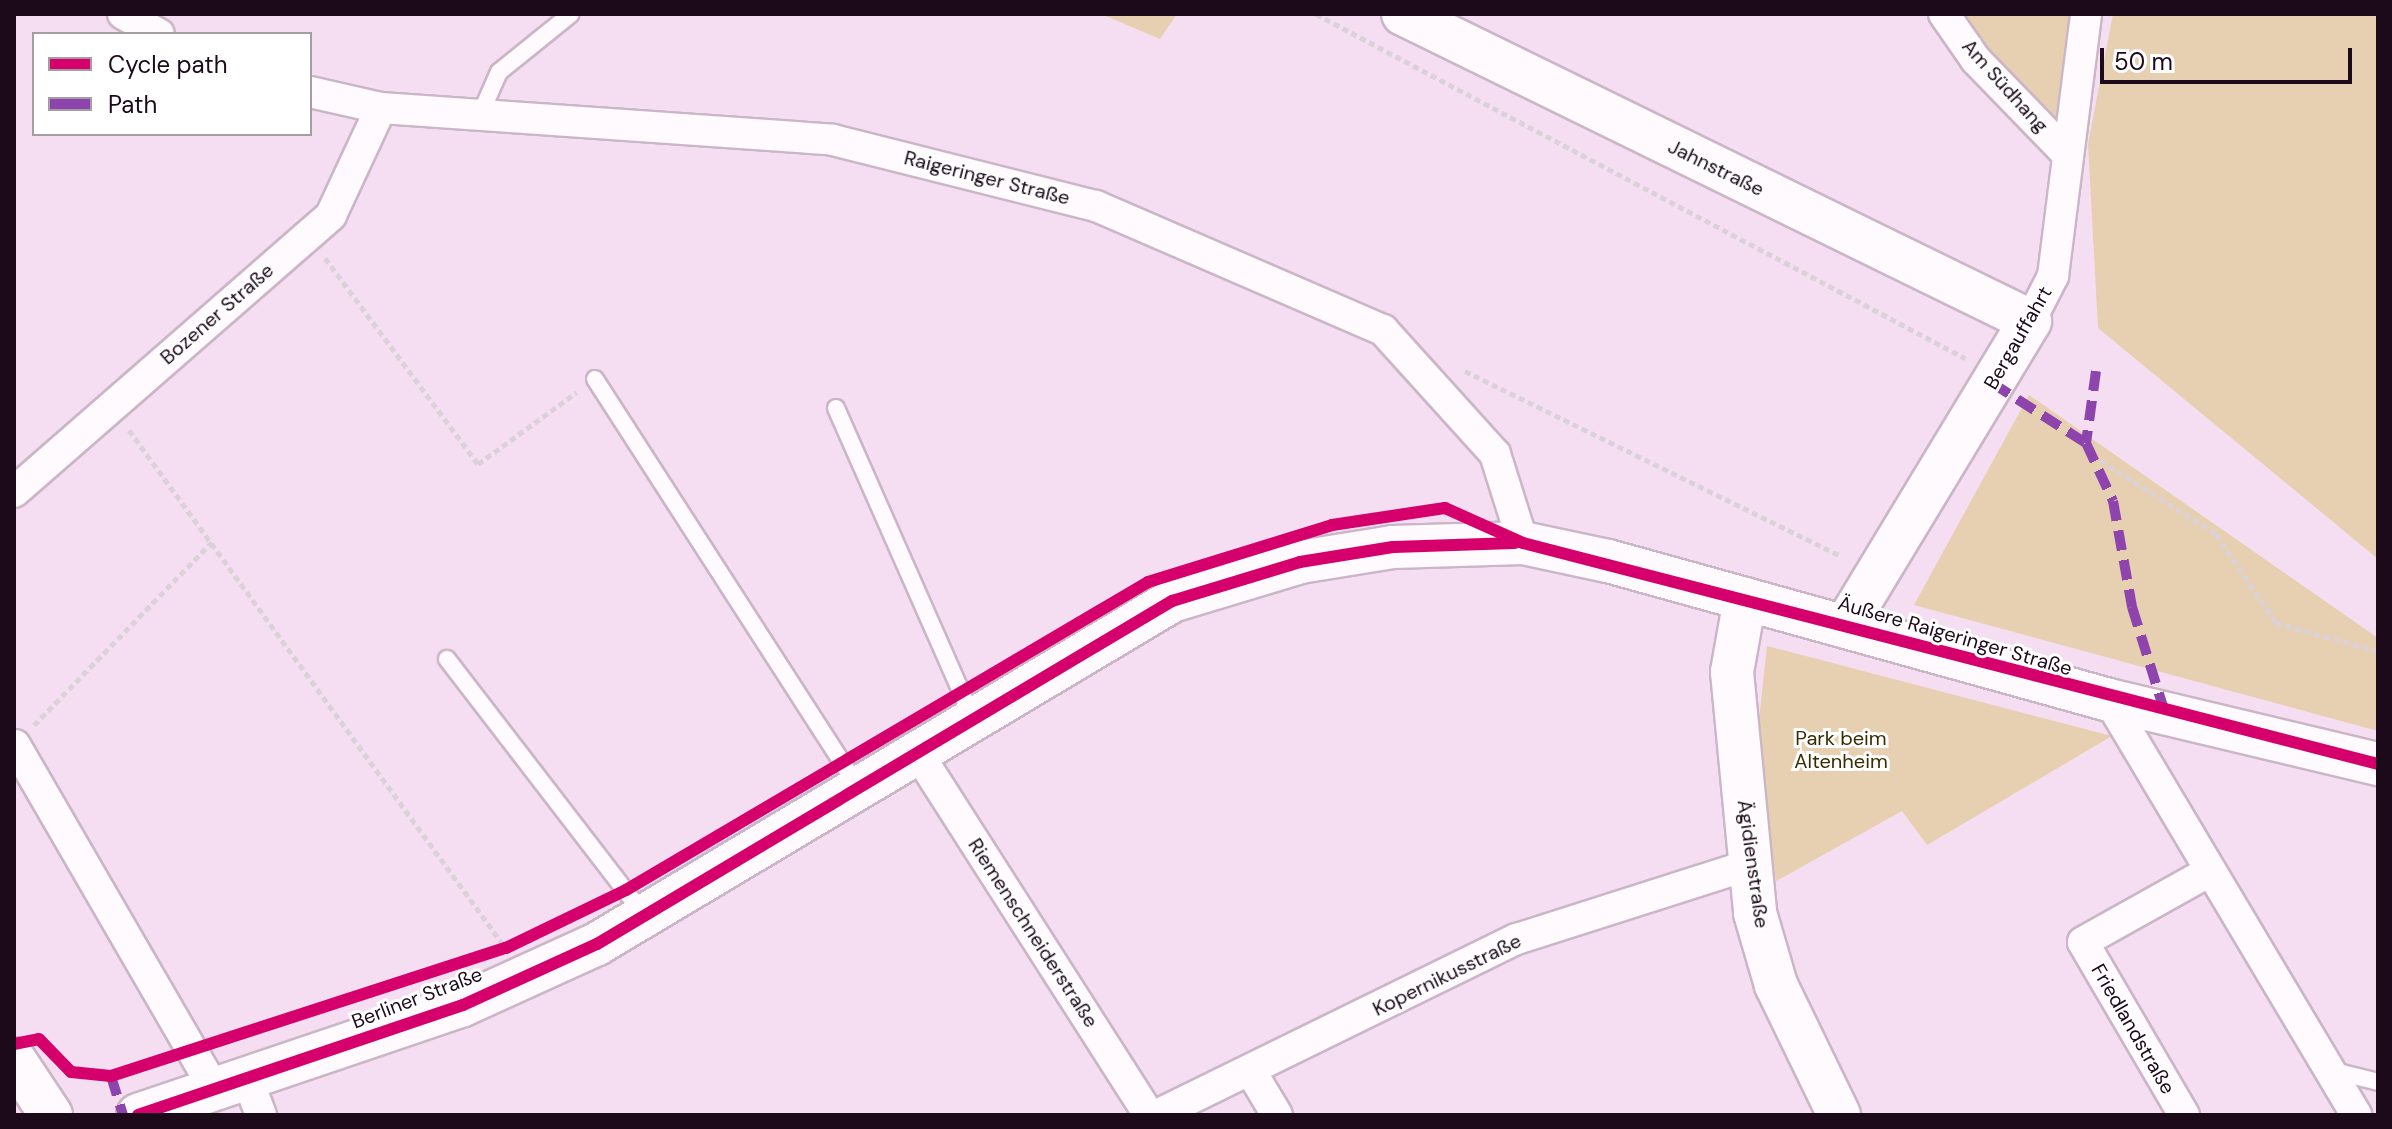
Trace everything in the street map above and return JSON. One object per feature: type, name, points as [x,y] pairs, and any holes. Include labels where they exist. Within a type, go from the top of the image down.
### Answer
[{"type":"street","points":[[123,14],[155,32]]},
{"type":"street","name":"Jahnstraße","points":[[1403,14],[2030,321]]},
{"type":"street","name":"Am Südhang","points":[[1944,14],[1976,60],[2068,155]]},
{"type":"street","name":"Bergauffahrt","points":[[1845,626],[2030,321],[2053,276],[2086,14]]},
{"type":"street","name":"Raigeringer Straße","points":[[312,92],[381,108],[833,140],[1096,206],[1383,330],[1495,454],[1523,543]]},
{"type":"street","name":"Bozener Straße","points":[[14,492],[331,215],[381,108]]},
{"type":"street","name":"Äußere Raigeringer Straße","points":[[1523,543],[1745,599],[2109,700],[2378,764]]},
{"type":"street","name":"Berliner Straße","points":[[138,1115],[242,1096],[526,976],[646,917],[860,789],[972,717],[1172,601],[1241,576],[1393,547],[1523,543]]},
{"type":"street","name":"Ägidienstraße","points":[[1745,599],[1732,672],[1749,865],[1776,985],[1839,1115]]},
{"type":"street","points":[[2109,700],[2208,872],[2356,1115]]},
{"type":"street","points":[[15,745],[242,1096]]},
{"type":"street","name":"Riemenschneiderstraße","points":[[917,752],[1149,1115]]},
{"type":"street","name":"Kopernikusstraße","points":[[1157,1115],[1517,939],[1749,865]]},
{"type":"street","name":"Friedlandstraße","points":[[2184,1115],[2083,942],[2208,872]]},
{"type":"street","points":[[14,1059],[51,1115]]},
{"type":"street","points":[[1250,1070],[1277,1115]]},
{"type":"lane","points":[[480,115],[499,72],[571,14]]},
{"type":"lane","points":[[595,379],[860,789]]},
{"type":"lane","points":[[836,408],[972,717]]},
{"type":"lane","points":[[447,659],[646,917]]},
{"type":"lane","points":[[2329,1070],[2378,1082]]},
{"type":"path","points":[[1316,14],[1969,361]]},
{"type":"path","points":[[308,235],[478,464],[595,379]]},
{"type":"path","points":[[1455,366],[1841,556]]},
{"type":"path","points":[[111,406],[526,976]]},
{"type":"path","points":[[2092,455],[2216,534],[2276,623],[2378,651]]},
{"type":"path","points":[[15,745],[212,542]]},
{"type":"green space","points":[[1101,14],[1177,14],[1160,39]]},
{"type":"green space","points":[[1959,14],[2071,14],[2055,122],[1988,58]]},
{"type":"green space","points":[[2113,14],[2378,14],[2378,559],[2098,328],[2088,144]]},
{"type":"green space","points":[[2029,395],[2378,638],[2378,731],[1914,605]]},
{"type":"green space","name":"Park beim Altenheim","points":[[1767,646],[2112,736],[1927,845],[1902,811],[1776,881],[1757,739]]},
{"type":"marked path","points":[[2096,371],[2086,443],[2113,501],[2132,607],[2165,713]]},
{"type":"marked path","points":[[1992,383],[2086,443]]},
{"type":"marked path","points":[[111,1076],[123,1115]]},
{"type":"cycle path","points":[[14,1044],[39,1039],[71,1072],[111,1076],[506,948],[626,890],[1148,582],[1332,525],[1445,508],[1523,543],[2378,764]]},
{"type":"cycle path","points":[[138,1115],[463,1005],[597,944],[1172,601],[1300,562],[1393,547],[1515,543]]}]
